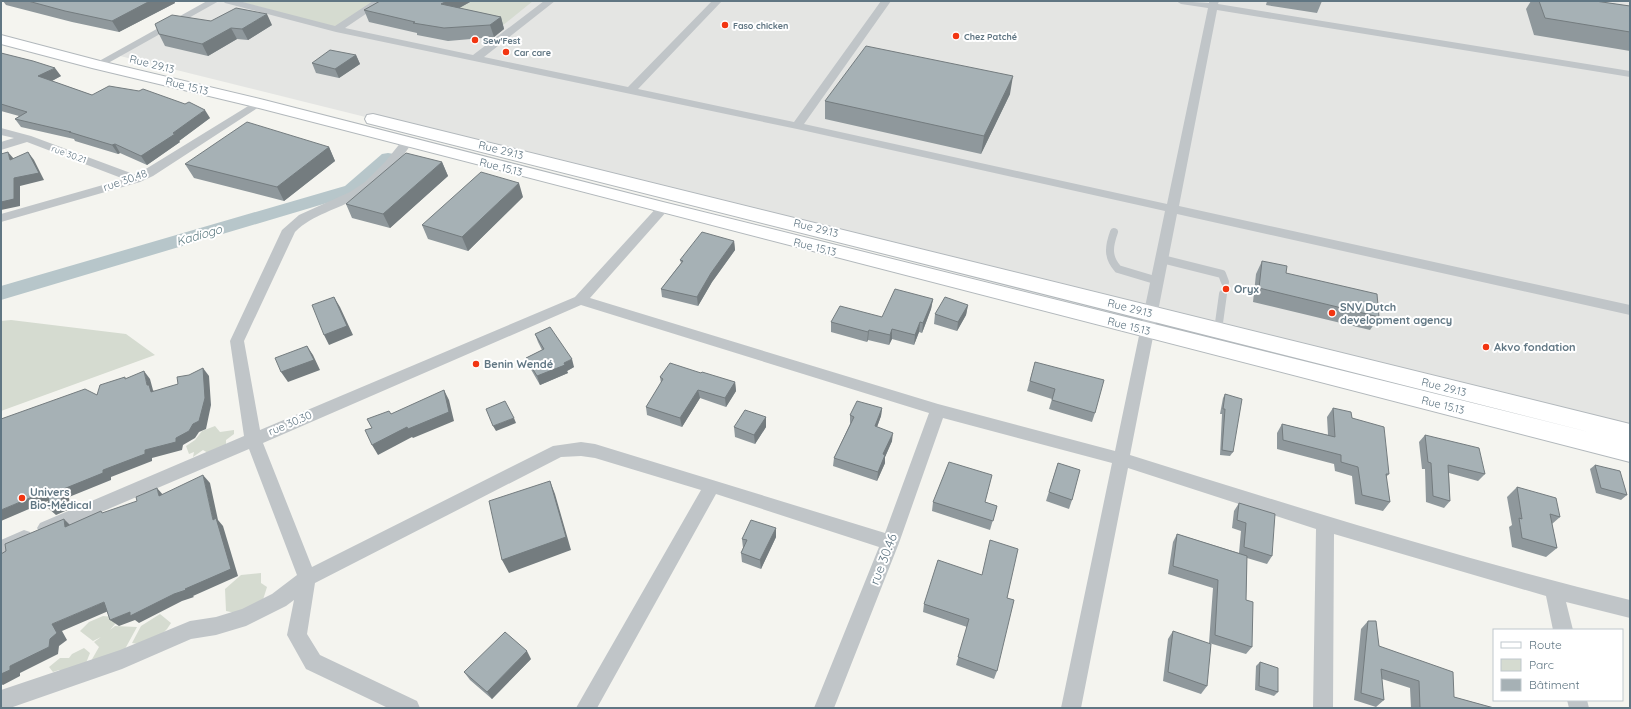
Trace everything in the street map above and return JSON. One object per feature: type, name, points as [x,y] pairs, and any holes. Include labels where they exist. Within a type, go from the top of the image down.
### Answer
[{"type":"main road","name":"Rue 29.13","points":[[1,26],[93,54],[116,55],[834,232],[1149,322],[1218,330],[1630,433]]},
{"type":"main road","name":"Rue 15.13","points":[[1,38],[93,54],[258,104],[406,143],[663,208],[1149,322],[1630,452]]},
{"type":"street","points":[[116,55],[214,1]]},
{"type":"street","points":[[228,1],[336,29],[477,57],[797,126],[1630,310]]},
{"type":"street","points":[[336,29],[380,1]]},
{"type":"street","points":[[477,57],[550,1]]},
{"type":"street","points":[[630,91],[717,1]]},
{"type":"street","points":[[797,126],[886,1]]},
{"type":"street","points":[[1181,1],[1214,4],[1630,74]]},
{"type":"street","points":[[1071,708],[1158,281],[1171,208],[1214,4]]},
{"type":"street","name":"rue 30.48","points":[[1,218],[136,179],[149,173],[258,104]]},
{"type":"street","name":"rue 30.21","points":[[1,131],[27,138],[136,179]]},
{"type":"street","points":[[1,146],[27,138]]},
{"type":"street","points":[[406,143],[386,169],[368,186],[353,196],[297,221],[289,230],[237,341],[253,439],[308,578],[297,635],[313,662],[410,708]]},
{"type":"street","points":[[663,208],[580,300],[938,410],[1121,459],[1325,524],[1554,590],[1630,610]]},
{"type":"street","name":"rue 30.30","points":[[1,548],[580,300]]},
{"type":"street","name":"rue 30.46","points":[[824,708],[890,543],[938,410]]},
{"type":"street","points":[[1,702],[8,697],[122,659],[190,630],[216,626],[246,617],[279,600],[308,578],[559,451],[581,449],[595,451],[712,486],[890,543]]},
{"type":"street","points":[[586,708],[712,486]]},
{"type":"street","points":[[1323,708],[1325,524]]},
{"type":"street","points":[[1554,590],[1563,629]]},
{"type":"lane","points":[[1114,232],[1109,244],[1109,256],[1114,266],[1118,269],[1158,281]]},
{"type":"lane","points":[[1162,259],[1222,274],[1225,282]]},
{"type":"lane","points":[[1218,330],[1223,294]]},
{"type":"shaded area","points":[[214,1],[1630,1],[1630,432],[116,55]]},
{"type":"green space","points":[[238,1],[380,1],[337,28]]},
{"type":"green space","points":[[470,1],[533,1],[502,26],[445,17]]},
{"type":"green space","points":[[11,320],[126,334],[155,355],[1,411],[1,321]]},
{"type":"green space","points":[[215,426],[220,432],[234,430],[234,434],[226,440],[226,446],[208,453],[203,450],[193,457],[194,452],[189,454],[186,446],[195,440],[202,431]]},
{"type":"green space","points":[[261,573],[261,583],[267,587],[262,603],[240,614],[226,611],[225,589],[241,575]]},
{"type":"green space","points":[[160,614],[171,623],[151,646],[132,643],[141,626]]},
{"type":"green space","points":[[103,616],[114,617],[115,624],[110,630],[115,626],[137,627],[125,649],[91,661],[99,647],[94,642],[101,637],[93,641],[80,631],[89,622]]},
{"type":"green space","points":[[84,648],[90,653],[84,668],[66,674],[59,670],[53,672],[49,667],[60,658],[69,658],[72,654]]},
{"type":"building","points":[[28,1],[150,1],[112,21]]},
{"type":"building","points":[[380,1],[447,1],[441,4],[501,17],[490,25],[444,28],[413,23],[415,22],[364,10]]},
{"type":"building","points":[[1539,1],[1595,1],[1630,6],[1630,32],[1545,18]]},
{"type":"building","points":[[236,8],[267,14],[242,29],[231,28],[202,44],[159,34],[155,24],[172,15],[211,21]]},
{"type":"building","points":[[866,46],[1013,76],[984,136],[825,101]]},
{"type":"building","points":[[330,50],[356,55],[335,69],[312,63]]},
{"type":"building","points":[[1,53],[55,68],[38,76],[92,95],[109,86],[139,91],[143,89],[185,104],[189,102],[205,110],[173,133],[175,134],[141,156],[115,144],[112,145],[69,132],[71,132],[15,119],[27,112],[1,104]]},
{"type":"building","points":[[247,122],[329,147],[277,187],[185,164]]},
{"type":"building","points":[[8,152],[10,160],[28,152],[39,173],[14,178],[14,199],[1,202],[1,154]]},
{"type":"building","points":[[406,153],[442,162],[383,214],[346,204]]},
{"type":"building","points":[[481,172],[519,183],[462,237],[422,225]]},
{"type":"building","points":[[702,232],[734,241],[711,273],[697,297],[661,289],[683,261],[680,260]]},
{"type":"building","points":[[1262,261],[1287,266],[1286,273],[1377,294],[1379,317],[1259,288]]},
{"type":"building","points":[[895,289],[933,299],[923,323],[920,322],[915,335],[892,329],[890,335],[869,330],[868,332],[831,322],[840,306],[882,317]]},
{"type":"building","points":[[334,297],[347,326],[324,335],[312,305]]},
{"type":"building","points":[[945,297],[968,305],[958,322],[935,314]]},
{"type":"building","points":[[550,327],[572,359],[564,363],[565,365],[537,376],[526,358],[544,349],[535,334]]},
{"type":"building","points":[[307,346],[314,360],[281,372],[275,358]]},
{"type":"building","points":[[1035,362],[1104,380],[1095,413],[1052,400],[1055,389],[1030,381]]},
{"type":"building","points":[[670,363],[735,382],[725,398],[698,390],[680,418],[646,407],[663,379],[660,377]]},
{"type":"building","points":[[203,368],[205,398],[199,421],[193,424],[189,431],[176,438],[176,442],[145,450],[145,454],[103,470],[103,473],[61,490],[62,502],[48,508],[49,490],[1,510],[1,419],[85,389],[97,395],[100,385],[125,377],[125,379],[144,371],[147,385],[149,385],[151,392],[178,384],[177,377],[189,375]]},
{"type":"building","points":[[444,390],[449,412],[408,429],[407,427],[372,445],[365,430],[372,428],[367,419],[389,411],[391,414]]},
{"type":"building","points":[[1225,394],[1242,399],[1233,452],[1222,450]]},
{"type":"building","points":[[505,401],[514,418],[493,426],[486,409]]},
{"type":"building","points":[[857,401],[882,408],[875,426],[893,433],[883,454],[885,455],[878,472],[834,458],[854,417],[850,415]]},
{"type":"building","points":[[1333,408],[1351,412],[1352,418],[1384,427],[1389,474],[1386,474],[1390,502],[1362,495],[1358,467],[1341,462],[1341,455],[1283,440],[1282,424],[1335,437]]},
{"type":"building","points":[[745,410],[766,417],[754,435],[734,427]]},
{"type":"building","points":[[1425,435],[1479,448],[1485,474],[1448,465],[1450,501],[1433,496],[1431,463],[1428,462]]},
{"type":"building","points":[[949,462],[992,475],[985,502],[997,506],[993,521],[933,502]]},
{"type":"building","points":[[1058,463],[1080,470],[1072,500],[1049,492]]},
{"type":"building","points":[[1595,465],[1620,471],[1627,495],[1601,488]]},
{"type":"building","points":[[203,475],[213,520],[216,518],[231,569],[174,594],[130,616],[130,612],[110,620],[104,602],[52,624],[57,633],[50,639],[49,647],[10,666],[10,670],[1,674],[1,554],[6,551],[5,544],[64,519],[65,527],[101,511],[102,513],[137,501],[136,497],[157,488],[159,496]]},
{"type":"building","points":[[550,481],[566,537],[502,560],[489,501]]},
{"type":"building","points":[[1517,487],[1556,498],[1560,517],[1550,514],[1557,548],[1522,538],[1519,518],[1522,519]]},
{"type":"building","points":[[1239,503],[1275,514],[1272,556],[1244,547],[1246,523],[1237,520]]},
{"type":"building","points":[[751,520],[776,528],[760,560],[741,553],[747,540],[742,539]]},
{"type":"building","points":[[1177,534],[1247,556],[1246,600],[1253,602],[1252,647],[1215,635],[1218,580],[1173,566]]},
{"type":"building","points":[[990,540],[1018,549],[1007,598],[1014,600],[997,671],[958,657],[969,619],[924,604],[938,560],[982,575]]},
{"type":"building","points":[[1368,621],[1376,621],[1379,646],[1453,672],[1454,697],[1494,708],[1420,708],[1419,681],[1381,669],[1384,700],[1361,693]]},
{"type":"building","points":[[1173,631],[1211,644],[1207,686],[1168,672]]},
{"type":"building","points":[[505,632],[527,651],[487,692],[464,672]]},
{"type":"building","points":[[1260,662],[1278,668],[1278,692],[1259,686]]},
{"type":"waterway","name":"Kadiogo","points":[[1,293],[351,190],[388,158]]},
{"type":"place","name":"Faso chicken","points":[[725,25]]},
{"type":"place","name":"Chez Patché","points":[[956,36]]},
{"type":"place","name":"Sew'Fest","points":[[475,40]]},
{"type":"place","name":"Car care","points":[[506,52]]},
{"type":"place","name":"Oryx","points":[[1226,289]]},
{"type":"place","name":"SNV Dutch development agency","points":[[1332,313]]},
{"type":"place","name":"Akvo fondation","points":[[1486,347]]},
{"type":"place","name":"Benin Wendé","points":[[476,364]]},
{"type":"place","name":"Univers Bio-Médical","points":[[22,498]]}]
